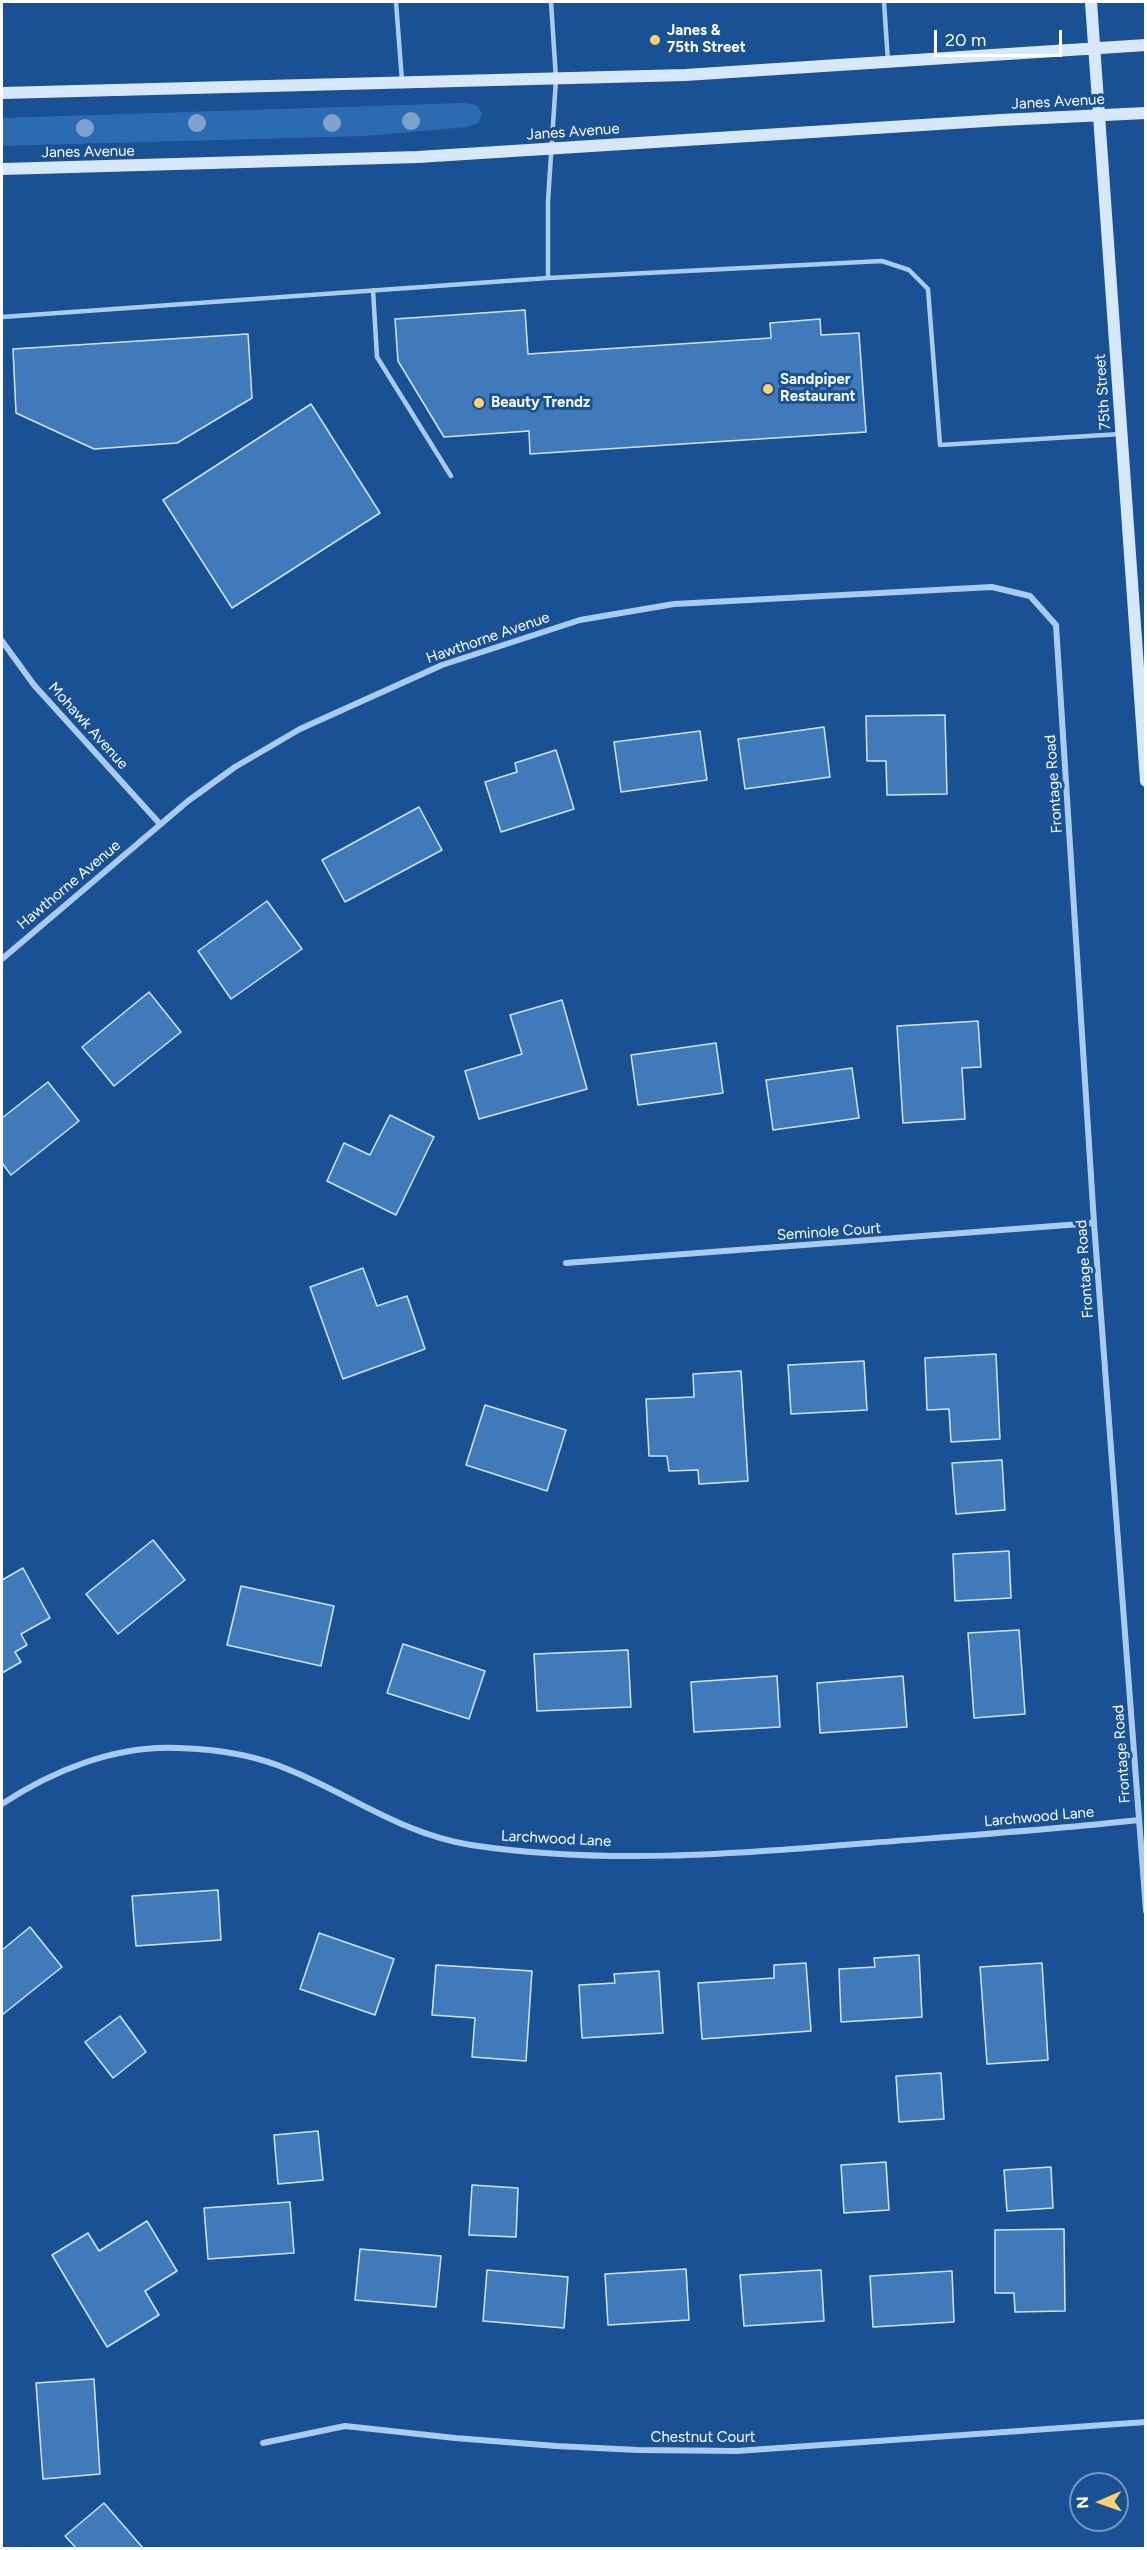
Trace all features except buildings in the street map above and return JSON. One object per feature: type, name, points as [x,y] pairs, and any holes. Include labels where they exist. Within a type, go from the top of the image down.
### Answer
[{"type":"street","name":"75th Street","points":[[1091,2],[1146,781]]},
{"type":"street","points":[[2,93],[685,75],[1146,45]]},
{"type":"street","name":"Janes Avenue","points":[[2,169],[395,158],[1146,114]]},
{"type":"street","name":"Hawthorne Avenue","points":[[2,959],[160,824],[235,767],[336,711],[442,665],[580,620],[674,604],[992,587],[1030,596],[1056,625]]},
{"type":"street","name":"Frontage Road","points":[[1056,625],[1094,1223],[1146,1911]]},
{"type":"street","name":"Mohawk Avenue","points":[[2,641],[34,685],[160,824]]},
{"type":"street","name":"Seminole Court","points":[[566,1263],[1094,1223]]},
{"type":"street","name":"Larchwood Lane","points":[[2,1804],[34,1783],[63,1770],[127,1752],[175,1747],[249,1756],[292,1771],[366,1809],[421,1832],[467,1844],[522,1851],[593,1855],[728,1855],[1139,1820]]},
{"type":"street","name":"Chestnut Court","points":[[263,2443],[345,2426],[556,2446],[737,2451],[1146,2422]]},
{"type":"lane","points":[[396,2],[402,81]]},
{"type":"lane","points":[[548,278],[550,148],[556,79],[551,2]]},
{"type":"lane","points":[[884,2],[888,63]]},
{"type":"lane","points":[[2,317],[548,278],[882,261],[909,270],[928,289],[940,445],[1121,434]]},
{"type":"lane","points":[[373,290],[377,357],[451,476]]},
{"type":"shaded area","points":[[464,103],[476,105],[482,113],[478,123],[467,127],[365,136],[2,146],[2,118]]},
{"type":"place","name":"Janes & 75th Street","points":[[655,40]]},
{"type":"place","name":"Sandpiper Restaurant","points":[[768,389]]},
{"type":"place","name":"Beauty Trendz","points":[[479,403]]}]
